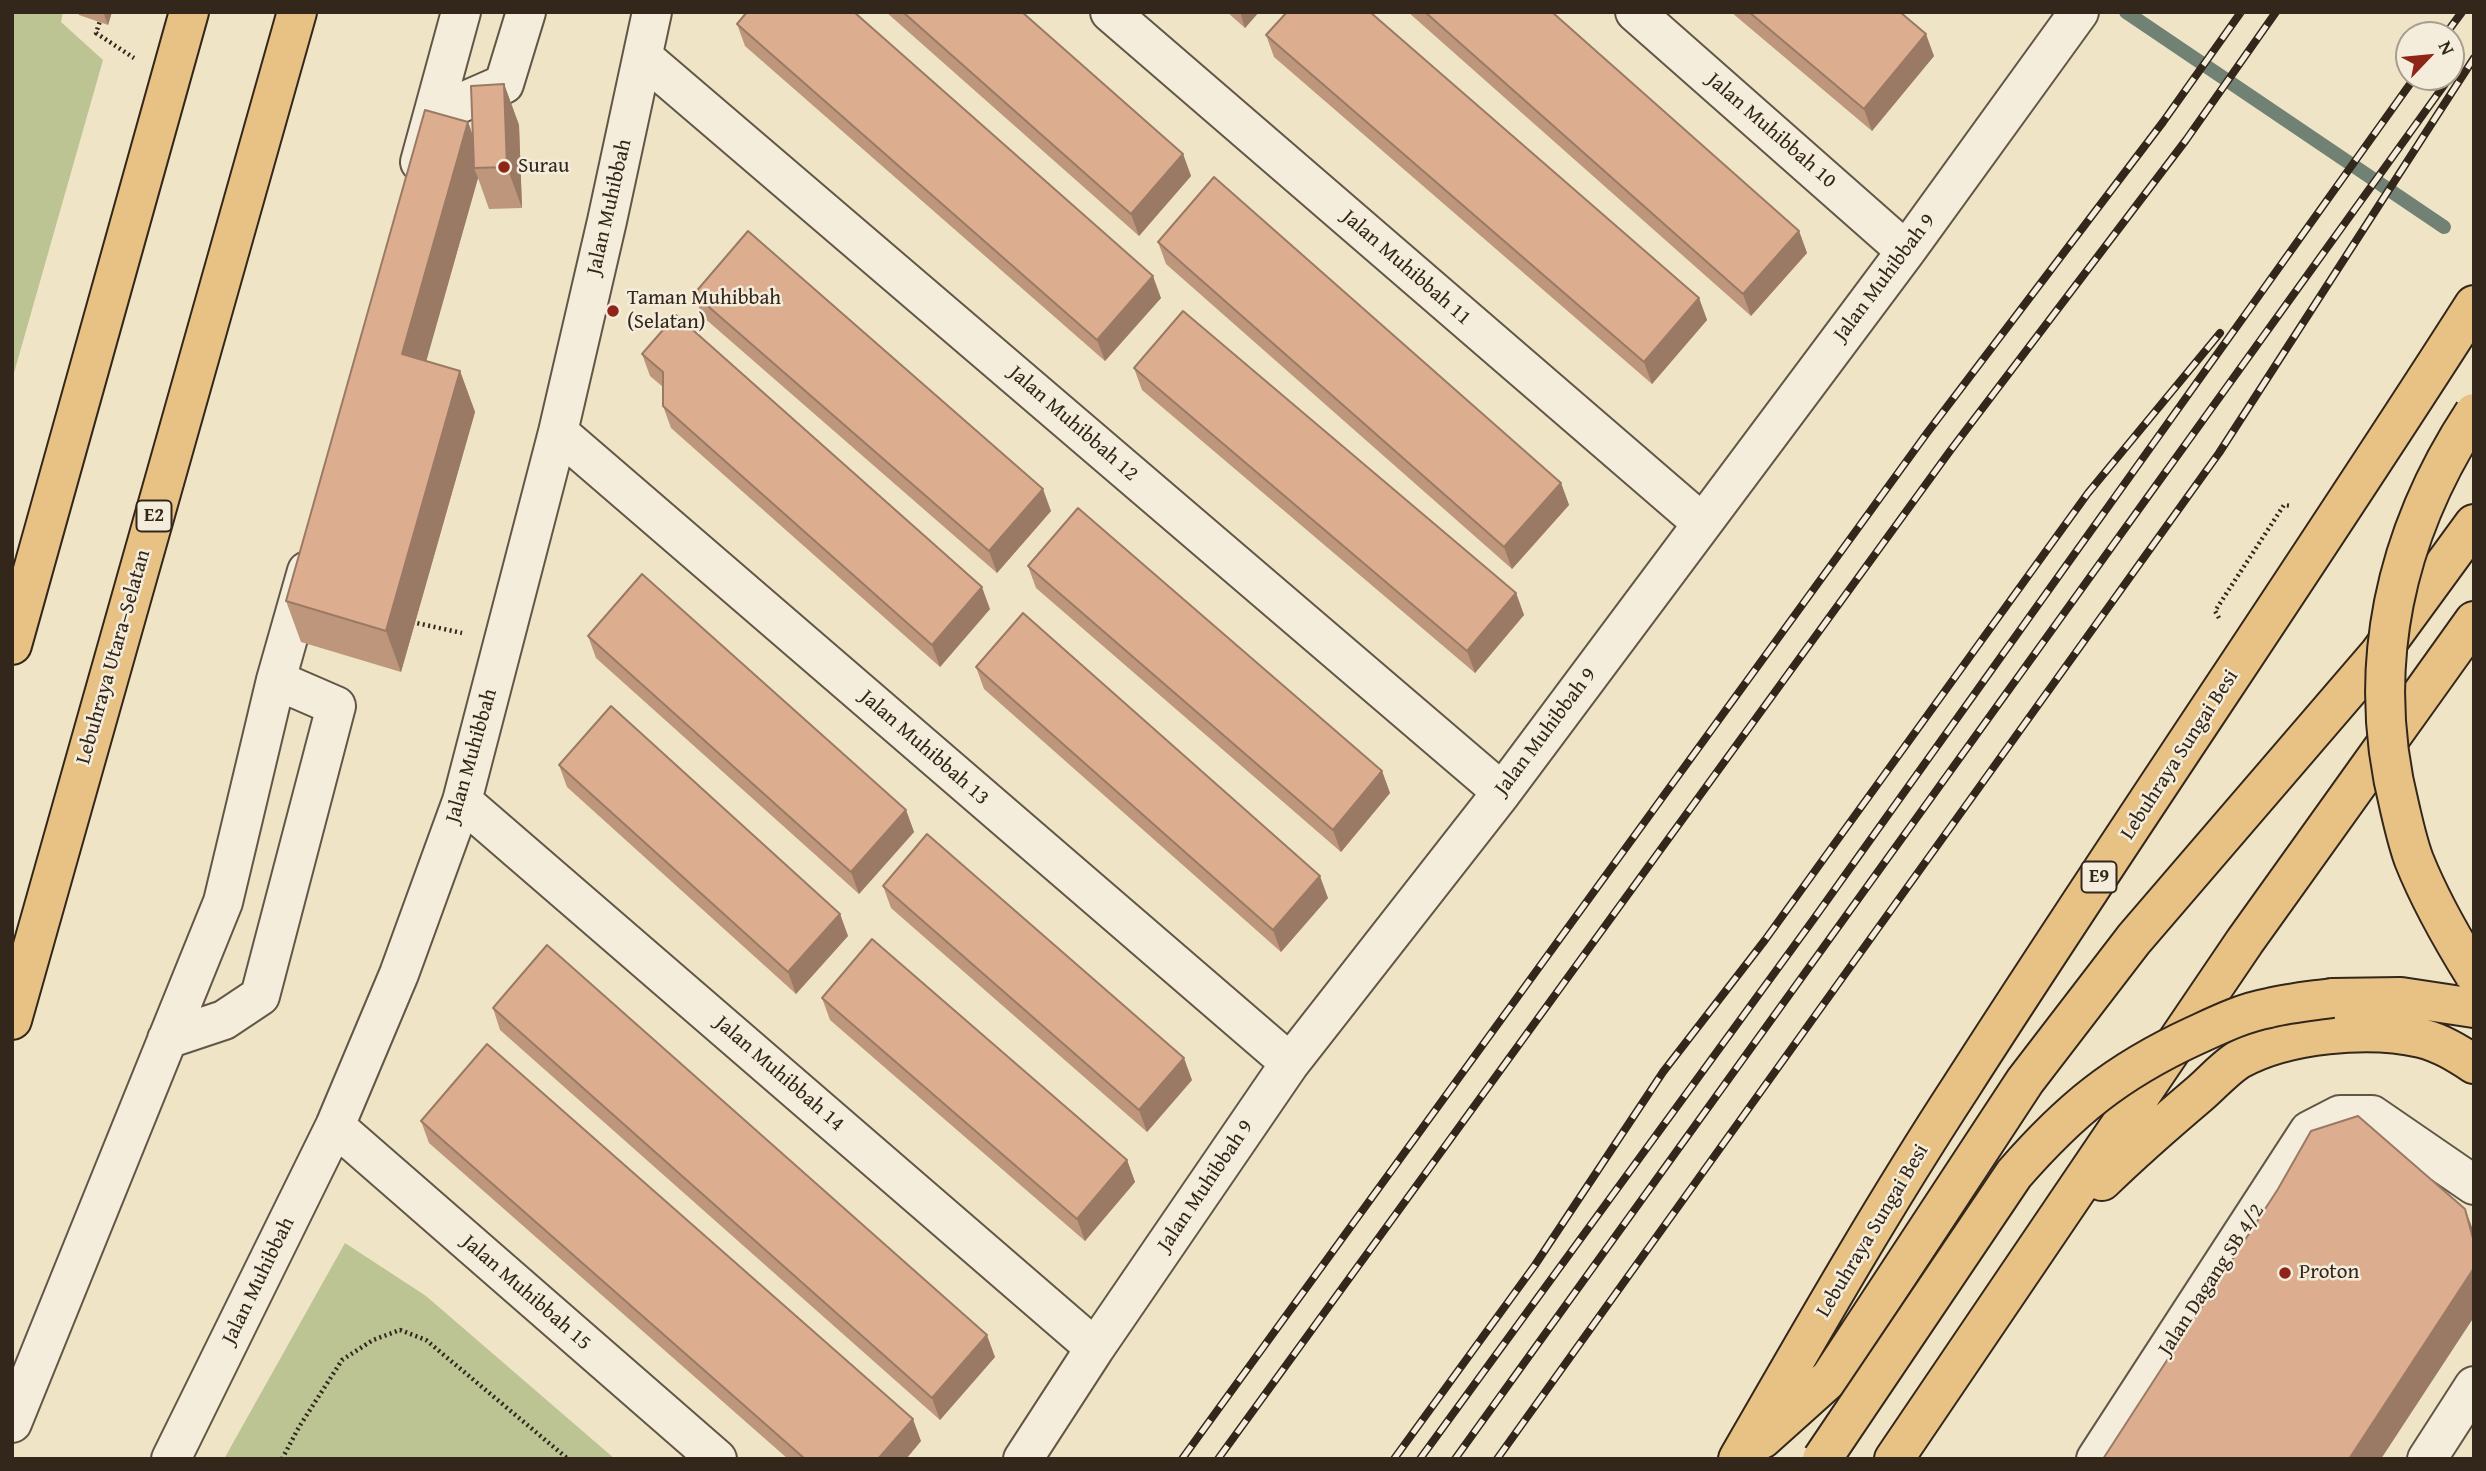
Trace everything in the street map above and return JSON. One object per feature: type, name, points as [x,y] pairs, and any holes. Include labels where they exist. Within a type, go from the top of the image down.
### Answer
[{"type":"highway","points":[[12,645],[189,12]]},
{"type":"highway","name":"Lebuhraya Utara–Selatan","points":[[12,1020],[296,12]]},
{"type":"highway","name":"Lebuhraya Sungai Besi","points":[[1739,1459],[1817,1322],[1959,1089],[2474,305]]},
{"type":"highway","points":[[2474,413],[2433,484],[2401,569],[2395,591],[2386,657],[2384,716],[2391,774],[2413,858],[2450,936],[2474,974]]},
{"type":"highway","points":[[1739,1459],[1830,1378],[2025,1081],[2134,939],[2379,654],[2474,524]]},
{"type":"highway","points":[[1894,1459],[2245,941],[2474,621]]},
{"type":"highway","points":[[1822,1459],[2014,1174],[2047,1136],[2085,1101],[2122,1073],[2166,1048],[2228,1020],[2268,1008],[2332,998],[2401,997],[2474,1008]]},
{"type":"highway","points":[[2048,1233],[2129,1154],[2236,1061],[2268,1047],[2308,1038],[2359,1033],[2391,1034],[2422,1038],[2450,1048],[2474,1064]]},
{"type":"street","points":[[411,195],[461,12]]},
{"type":"street","points":[[433,115],[504,83],[526,12]]},
{"type":"street","name":"Jalan Muhibbah","points":[[171,1459],[335,1126],[399,974],[462,801],[558,432],[652,12]]},
{"type":"street","name":"Jalan Muhibbah 11","points":[[1110,12],[1702,523]]},
{"type":"street","name":"Jalan Muhibbah 10","points":[[1635,12],[1906,251]]},
{"type":"street","name":"Jalan Muhibbah 9","points":[[1023,1459],[1095,1348],[1290,1063],[1502,792],[1906,251],[2079,12]]},
{"type":"street","name":"Jalan Muhibbah 12","points":[[643,57],[1502,792]]},
{"type":"street","name":"Jalan Muhibbah 13","points":[[558,432],[1290,1063]]},
{"type":"street","points":[[12,1423],[223,902],[276,680],[315,543]]},
{"type":"street","points":[[167,1040],[223,1020],[260,996],[336,706],[276,680]]},
{"type":"street","name":"Jalan Muhibbah 14","points":[[462,801],[1095,1348]]},
{"type":"street","name":"Jalan Dagang SB 4/2","points":[[2096,1459],[2309,1131],[2340,1115],[2372,1115],[2474,1185]]},
{"type":"street","name":"Jalan Muhibbah 15","points":[[335,1126],[717,1459]]},
{"type":"street","points":[[2427,1459],[2474,1386]]},
{"type":"path","points":[[103,12],[96,33],[169,82]]},
{"type":"path","points":[[401,619],[503,642]]},
{"type":"path","points":[[282,1459],[342,1360],[373,1340],[400,1330],[426,1340],[568,1459]]},
{"type":"green space","points":[[12,12],[63,12],[61,22],[103,60],[12,380]]},
{"type":"green space","points":[[345,1243],[426,1296],[615,1459],[224,1459]]},
{"type":"building","points":[[747,12],[854,12],[1153,276],[1097,340],[737,24]]},
{"type":"building","points":[[903,12],[1022,12],[1183,154],[1131,214]]},
{"type":"building","points":[[1287,12],[1370,12],[1699,298],[1644,362],[1266,35]]},
{"type":"building","points":[[1425,12],[1552,12],[1799,231],[1743,294]]},
{"type":"building","points":[[1749,12],[1900,12],[1926,34],[1864,109]]},
{"type":"building","points":[[504,84],[507,167],[474,168],[471,86]]},
{"type":"building","points":[[425,110],[468,122],[402,354],[460,371],[386,631],[286,601]]},
{"type":"building","points":[[1214,177],[1561,483],[1504,547],[1158,242]]},
{"type":"building","points":[[748,231],[1043,489],[989,551],[694,294]]},
{"type":"building","points":[[1183,311],[1516,593],[1467,651],[1134,368]]},
{"type":"building","points":[[676,315],[982,587],[932,645],[663,406],[663,372],[642,354]]},
{"type":"building","points":[[1078,508],[1382,771],[1333,830],[1028,566]]},
{"type":"building","points":[[642,574],[906,810],[851,872],[588,636]]},
{"type":"building","points":[[1023,613],[1320,876],[1273,930],[976,667]]},
{"type":"building","points":[[611,706],[840,914],[788,972],[559,765]]},
{"type":"building","points":[[927,834],[1184,1058],[1139,1110],[883,886]]},
{"type":"building","points":[[872,939],[1127,1160],[1077,1219],[822,998]]},
{"type":"building","points":[[547,945],[987,1335],[932,1398],[493,1008]]},
{"type":"building","points":[[487,1044],[913,1419],[878,1459],[805,1459],[421,1121]]},
{"type":"building","points":[[2358,1116],[2465,1209],[2474,1242],[2474,1268],[2349,1459],[2103,1459],[2278,1189],[2311,1131]]},
{"type":"waterway","points":[[2126,12],[2444,227]]},
{"type":"railway","points":[[1182,1459],[1927,433],[2163,122],[2241,12]]},
{"type":"railway","points":[[1218,1459],[1950,451],[2186,140],[2276,12]]},
{"type":"railway","points":[[2455,21],[2462,12]]},
{"type":"railway","points":[[1497,1459],[2219,453],[2474,58]]},
{"type":"railway","points":[[1420,1459],[1813,920],[2405,91]]},
{"type":"railway","points":[[1455,1459],[2440,91]]},
{"type":"railway","points":[[1394,1459],[1535,1265],[1663,1072],[1765,940],[2088,493],[2220,333]]},
{"type":"place","name":"Surau","points":[[504,167]]},
{"type":"place","name":"Taman Muhibbah (Selatan)","points":[[613,311]]},
{"type":"place","name":"Proton","points":[[2285,1273]]}]
